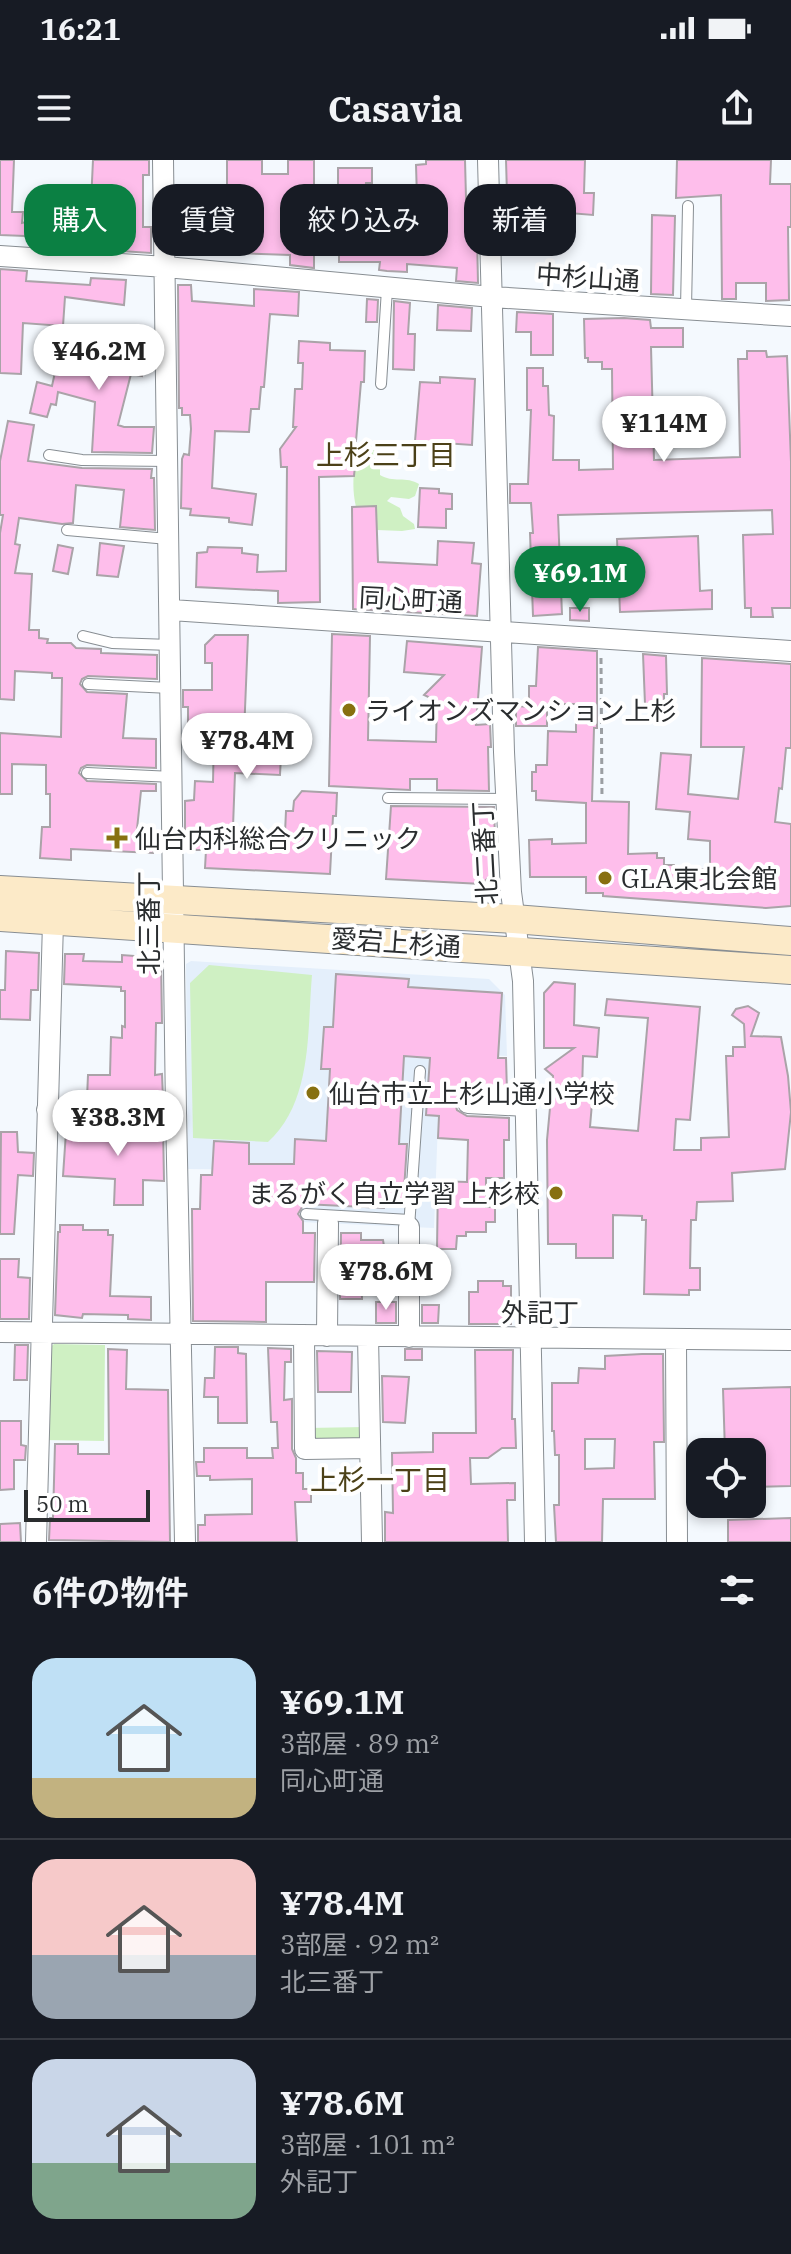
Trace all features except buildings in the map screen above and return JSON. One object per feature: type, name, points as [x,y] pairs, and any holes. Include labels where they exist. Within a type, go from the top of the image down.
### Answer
[{"type":"street","name":"北三番丁","points":[[163,160],[185,1542]]},
{"type":"street","name":"北二番丁","points":[[488,160],[507,799],[511,892],[523,981],[535,1542]]},
{"type":"street","name":"中杉山通","points":[[0,256],[166,267],[492,297],[791,316]]},
{"type":"street","name":"同心町通","points":[[171,610],[791,651]]},
{"type":"street","name":"愛宕上杉通","points":[[0,890],[174,914],[519,951],[791,970]]},
{"type":"street","name":"愛宕上杉通","points":[[0,917],[53,922],[174,914],[514,919],[791,941]]},
{"type":"street","points":[[36,1542],[53,922]]},
{"type":"street","points":[[468,1103],[526,1106]]},
{"type":"street","points":[[47,1110],[176,1112]]},
{"type":"street","points":[[327,1336],[329,1219]]},
{"type":"street","points":[[409,1223],[409,1337]]},
{"type":"street","name":"外記丁","points":[[0,1332],[791,1340]]},
{"type":"street","points":[[304,1335],[305,1456],[370,1448]]},
{"type":"street","points":[[368,1336],[372,1542]]},
{"type":"street","points":[[676,1340],[677,1542]]},
{"type":"lane","points":[[686,309],[688,206]]},
{"type":"lane","points":[[381,384],[387,289]]},
{"type":"lane","points":[[49,455],[82,460],[169,461]]},
{"type":"lane","points":[[67,530],[170,540]]},
{"type":"lane","points":[[83,636],[112,643],[171,645]]},
{"type":"lane","points":[[88,684],[172,688]]},
{"type":"lane","points":[[87,773],[173,777]]},
{"type":"lane","points":[[388,798],[507,799]]},
{"type":"lane","points":[[306,1214],[329,1219],[409,1223],[420,1071]]},
{"type":"path","points":[[601,638],[602,798]]},
{"type":"shaded area","name":"仙台市立上杉山通小学校","points":[[191,961],[489,979],[505,995],[507,1056],[480,1055],[440,1069],[434,1228],[279,1221],[278,1170],[188,1169],[186,964]]},
{"type":"green space","points":[[363,444],[380,448],[380,475],[419,484],[415,496],[409,499],[391,497],[387,501],[400,508],[415,529],[377,530],[376,514],[356,507],[354,475]]},
{"type":"green space","points":[[209,965],[312,975],[308,1042],[300,1086],[283,1125],[268,1142],[193,1138],[190,983]]},
{"type":"green space","points":[[54,1344],[105,1345],[104,1441],[43,1440],[45,1352]]},
{"type":"green space","points":[[365,1427],[364,1434],[358,1440],[308,1442],[307,1428]]},
{"type":"place","name":"ライオンズマンション上杉","points":[[349,710]]},
{"type":"place","name":"仙台内科総合クリニック","points":[[117,838]]},
{"type":"place","name":"GLA東北会館","points":[[605,878]]},
{"type":"place","name":"仙台市立上杉山通小学校","points":[[313,1093]]},
{"type":"place","name":"まるがく自立学習 上杉校","points":[[556,1193]]},
{"type":"district","name":"上杉三丁目","points":[[386,454]]},
{"type":"district","name":"上杉一丁目","points":[[380,1479]]}]
